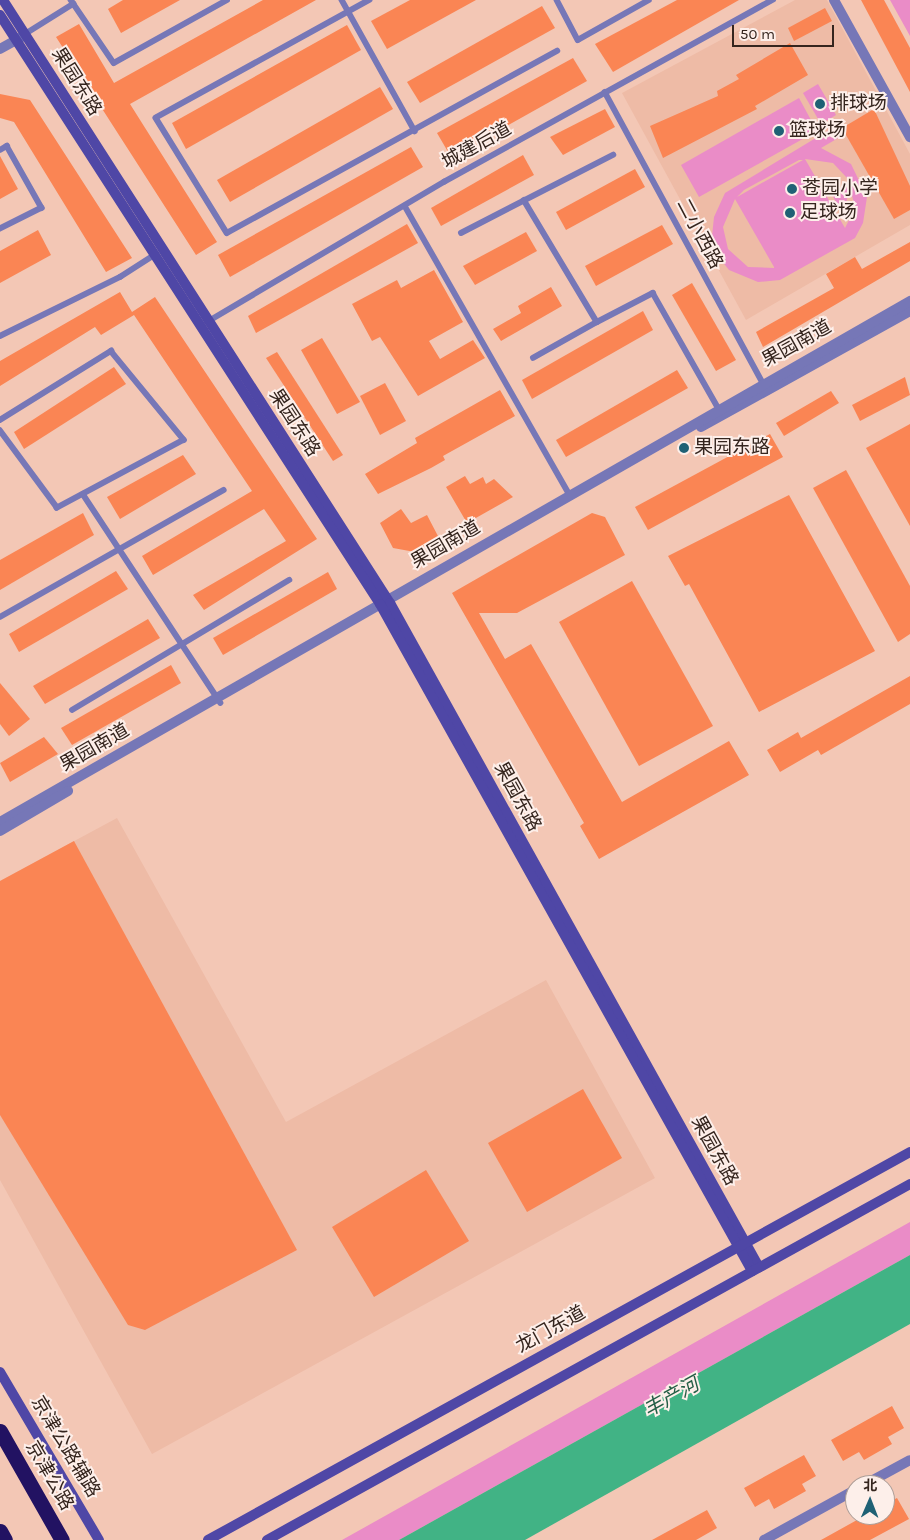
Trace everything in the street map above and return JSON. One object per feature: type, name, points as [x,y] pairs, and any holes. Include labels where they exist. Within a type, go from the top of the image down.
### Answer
[{"type":"highway","name":"京津公路","points":[[0,1431],[62,1540]]},
{"type":"highway","points":[[0,1531],[5,1540]]},
{"type":"main road","name":"果园东路","points":[[3,0],[20,37],[385,604],[756,1269]]},
{"type":"main road","name":"果园东路","points":[[0,15],[20,37]]},
{"type":"main road","name":"龙门东道","points":[[208,1540],[910,1152]]},
{"type":"main road","points":[[267,1540],[910,1184]]},
{"type":"main road","name":"京津公路辅路","points":[[0,1372],[99,1540]]},
{"type":"street","points":[[834,0],[910,137]]},
{"type":"street","points":[[0,49],[20,37]]},
{"type":"street","name":"果园南道","points":[[0,830],[385,604],[765,387],[910,301]]},
{"type":"street","name":"果园南道","points":[[765,387],[910,310]]},
{"type":"street","name":"果园南道","points":[[0,822],[220,700]]},
{"type":"street","points":[[882,1475],[910,1460]]},
{"type":"street","points":[[764,1540],[845,1495]]},
{"type":"lane","points":[[20,37],[72,2],[114,63],[227,0]]},
{"type":"lane","points":[[342,0],[415,131]]},
{"type":"lane","points":[[370,0],[156,118],[227,233],[557,51]]},
{"type":"lane","points":[[557,0],[578,40],[648,0]]},
{"type":"lane","name":"城建后道","points":[[205,323],[605,92],[773,0]]},
{"type":"lane","name":"二小西路","points":[[605,92],[765,387]]},
{"type":"lane","points":[[0,150],[7,146],[42,208],[0,229]]},
{"type":"lane","points":[[461,233],[612,154]]},
{"type":"lane","points":[[524,200],[597,322]]},
{"type":"lane","points":[[405,206],[571,497]]},
{"type":"lane","points":[[0,336],[120,277],[158,252]]},
{"type":"lane","points":[[533,358],[653,293],[721,412]]},
{"type":"lane","points":[[0,420],[111,351],[184,440],[57,508],[0,431]]},
{"type":"lane","points":[[0,617],[224,490]]},
{"type":"lane","points":[[83,494],[185,642],[220,700]]},
{"type":"lane","points":[[72,710],[289,580]]},
{"type":"shaded area","name":"苍园小学","points":[[795,0],[827,0],[910,154],[910,225],[746,320],[622,93]]},
{"type":"shaded area","points":[[890,0],[910,0],[910,36]]},
{"type":"shaded area","name":"排球场","points":[[818,84],[836,115],[821,124],[803,93]]},
{"type":"shaded area","points":[[799,98],[817,131],[699,197],[681,165]]},
{"type":"shaded area","points":[[834,127],[840,137],[821,148],[851,164],[867,197],[863,223],[855,238],[780,280],[758,282],[729,270],[717,255],[712,236],[714,217],[725,193]],"holes":[[[805,159],[833,163],[848,179],[855,208],[845,228]],[[799,160],[803,160],[737,197],[744,190]],[[735,199],[774,268],[748,267],[728,249],[723,227]]]},
{"type":"shaded area","points":[[849,187],[844,217],[829,189]]},
{"type":"shaded area","points":[[117,818],[286,1122],[546,980],[655,1178],[152,1454],[0,1180],[0,881]]},
{"type":"shaded area","points":[[910,1222],[910,1255],[399,1540],[342,1540]]},
{"type":"water","name":"丰产河","points":[[910,1255],[910,1324],[525,1540],[399,1540]]},
{"type":"building","points":[[123,0],[180,0],[121,33],[108,9]]},
{"type":"building","points":[[263,0],[316,0],[130,104],[217,242],[196,255],[56,37],[79,24],[114,83]]},
{"type":"building","points":[[410,0],[476,0],[387,49],[371,21]]},
{"type":"building","points":[[677,0],[739,0],[613,72],[595,44]]},
{"type":"building","points":[[861,0],[884,0],[910,48],[910,92]]},
{"type":"building","points":[[542,6],[555,28],[420,103],[407,82]]},
{"type":"building","points":[[825,8],[832,21],[794,41],[788,28]]},
{"type":"building","points":[[347,25],[361,50],[186,149],[172,123]]},
{"type":"building","points":[[790,43],[808,75],[755,106],[757,109],[663,158],[650,126],[718,96],[717,91],[739,79],[736,75]]},
{"type":"building","points":[[573,58],[587,81],[451,157],[437,133]]},
{"type":"building","points":[[380,87],[393,109],[230,202],[217,180]]},
{"type":"building","points":[[0,94],[30,100],[132,258],[106,272],[14,122],[0,118]]},
{"type":"building","points":[[605,109],[615,127],[563,155],[550,137]]},
{"type":"building","points":[[874,109],[910,186],[910,210],[894,219],[842,128]]},
{"type":"building","points":[[411,147],[423,167],[230,277],[218,255]]},
{"type":"building","points":[[523,155],[534,175],[441,226],[431,208]]},
{"type":"building","points":[[0,156],[18,189],[0,199]]},
{"type":"building","points":[[635,169],[645,187],[566,230],[556,212]]},
{"type":"building","points":[[407,224],[418,243],[256,333],[248,316]]},
{"type":"building","points":[[662,225],[673,244],[596,286],[585,266]]},
{"type":"building","points":[[38,230],[51,255],[0,283],[0,251]]},
{"type":"building","points":[[526,232],[537,251],[475,285],[463,266]]},
{"type":"building","points":[[910,242],[910,261],[763,347],[756,332],[834,288],[826,274],[855,257],[862,269]]},
{"type":"building","points":[[434,270],[463,322],[429,341],[440,359],[473,340],[485,358],[418,396],[380,337],[372,341],[352,304],[397,280],[401,288]]},
{"type":"building","points":[[692,283],[736,360],[716,371],[672,295]]},
{"type":"building","points":[[551,287],[562,306],[501,341],[493,329],[521,313],[518,306]]},
{"type":"building","points":[[120,292],[132,312],[155,297],[317,539],[204,610],[193,595],[286,541],[264,509],[153,575],[142,556],[252,491],[134,315],[101,335],[95,327],[0,386],[0,361]]},
{"type":"building","points":[[643,311],[653,330],[532,399],[522,380]]},
{"type":"building","points":[[322,338],[360,402],[337,414],[301,350]]},
{"type":"building","points":[[277,352],[343,455],[333,461],[266,358]]},
{"type":"building","points":[[114,367],[126,384],[24,449],[14,432]]},
{"type":"building","points":[[677,370],[688,388],[566,457],[556,440]]},
{"type":"building","points":[[905,377],[910,395],[860,421],[852,405]]},
{"type":"building","points":[[385,383],[406,421],[380,435],[360,396]]},
{"type":"building","points":[[500,390],[515,416],[443,456],[445,460],[431,468],[378,494],[365,474],[417,443],[415,438]]},
{"type":"building","points":[[831,391],[839,403],[784,436],[776,423]]},
{"type":"building","points":[[910,424],[910,526],[866,448]]},
{"type":"building","points":[[770,434],[783,457],[648,530],[635,507]]},
{"type":"building","points":[[183,455],[196,474],[120,519],[107,497]]},
{"type":"building","points":[[846,470],[910,586],[910,634],[898,642],[813,488]]},
{"type":"building","points":[[465,476],[470,484],[483,477],[486,484],[494,479],[513,497],[467,523],[446,487]]},
{"type":"building","points":[[789,495],[875,651],[759,712],[689,584],[685,586],[668,556]]},
{"type":"building","points":[[401,509],[411,523],[427,515],[439,538],[415,552],[393,548],[380,523]]},
{"type":"building","points":[[83,513],[94,535],[0,590],[0,560]]},
{"type":"building","points":[[592,513],[605,517],[625,555],[517,613],[479,613],[505,659],[531,644],[622,802],[729,741],[749,775],[599,859],[580,826],[584,823],[452,593]]},
{"type":"building","points":[[116,571],[128,589],[19,652],[9,634]]},
{"type":"building","points":[[328,572],[337,589],[223,655],[213,638]]},
{"type":"building","points":[[632,581],[713,726],[639,766],[559,622]]},
{"type":"building","points":[[148,619],[160,638],[45,704],[33,686]]},
{"type":"building","points":[[171,665],[181,683],[72,745],[61,728]]},
{"type":"building","points":[[910,676],[910,704],[821,755],[818,750],[780,772],[767,750],[798,732],[801,738]]},
{"type":"building","points":[[0,683],[30,719],[9,736],[0,724]]},
{"type":"building","points":[[44,737],[58,754],[10,782],[0,763]]},
{"type":"building","points":[[74,841],[297,1250],[145,1330],[128,1325],[0,1115],[0,881]]},
{"type":"building","points":[[583,1089],[622,1158],[527,1212],[488,1143]]},
{"type":"building","points":[[426,1170],[469,1241],[374,1297],[332,1227]]},
{"type":"building","points":[[892,1406],[904,1428],[888,1437],[892,1444],[864,1460],[859,1452],[843,1461],[831,1440]]},
{"type":"building","points":[[804,1455],[816,1476],[802,1484],[806,1491],[774,1509],[769,1499],[755,1507],[744,1488]]},
{"type":"building","points":[[897,1498],[909,1519],[870,1540],[821,1540],[848,1525],[895,1525],[895,1499]]},
{"type":"building","points":[[707,1510],[717,1528],[696,1540],[652,1540]]},
{"type":"place","name":"排球场","points":[[820,104]]},
{"type":"place","name":"篮球场","points":[[779,131]]},
{"type":"place","name":"苍园小学","points":[[792,189]]},
{"type":"place","name":"足球场","points":[[790,213]]},
{"type":"place","name":"果园东路","points":[[684,448]]}]
